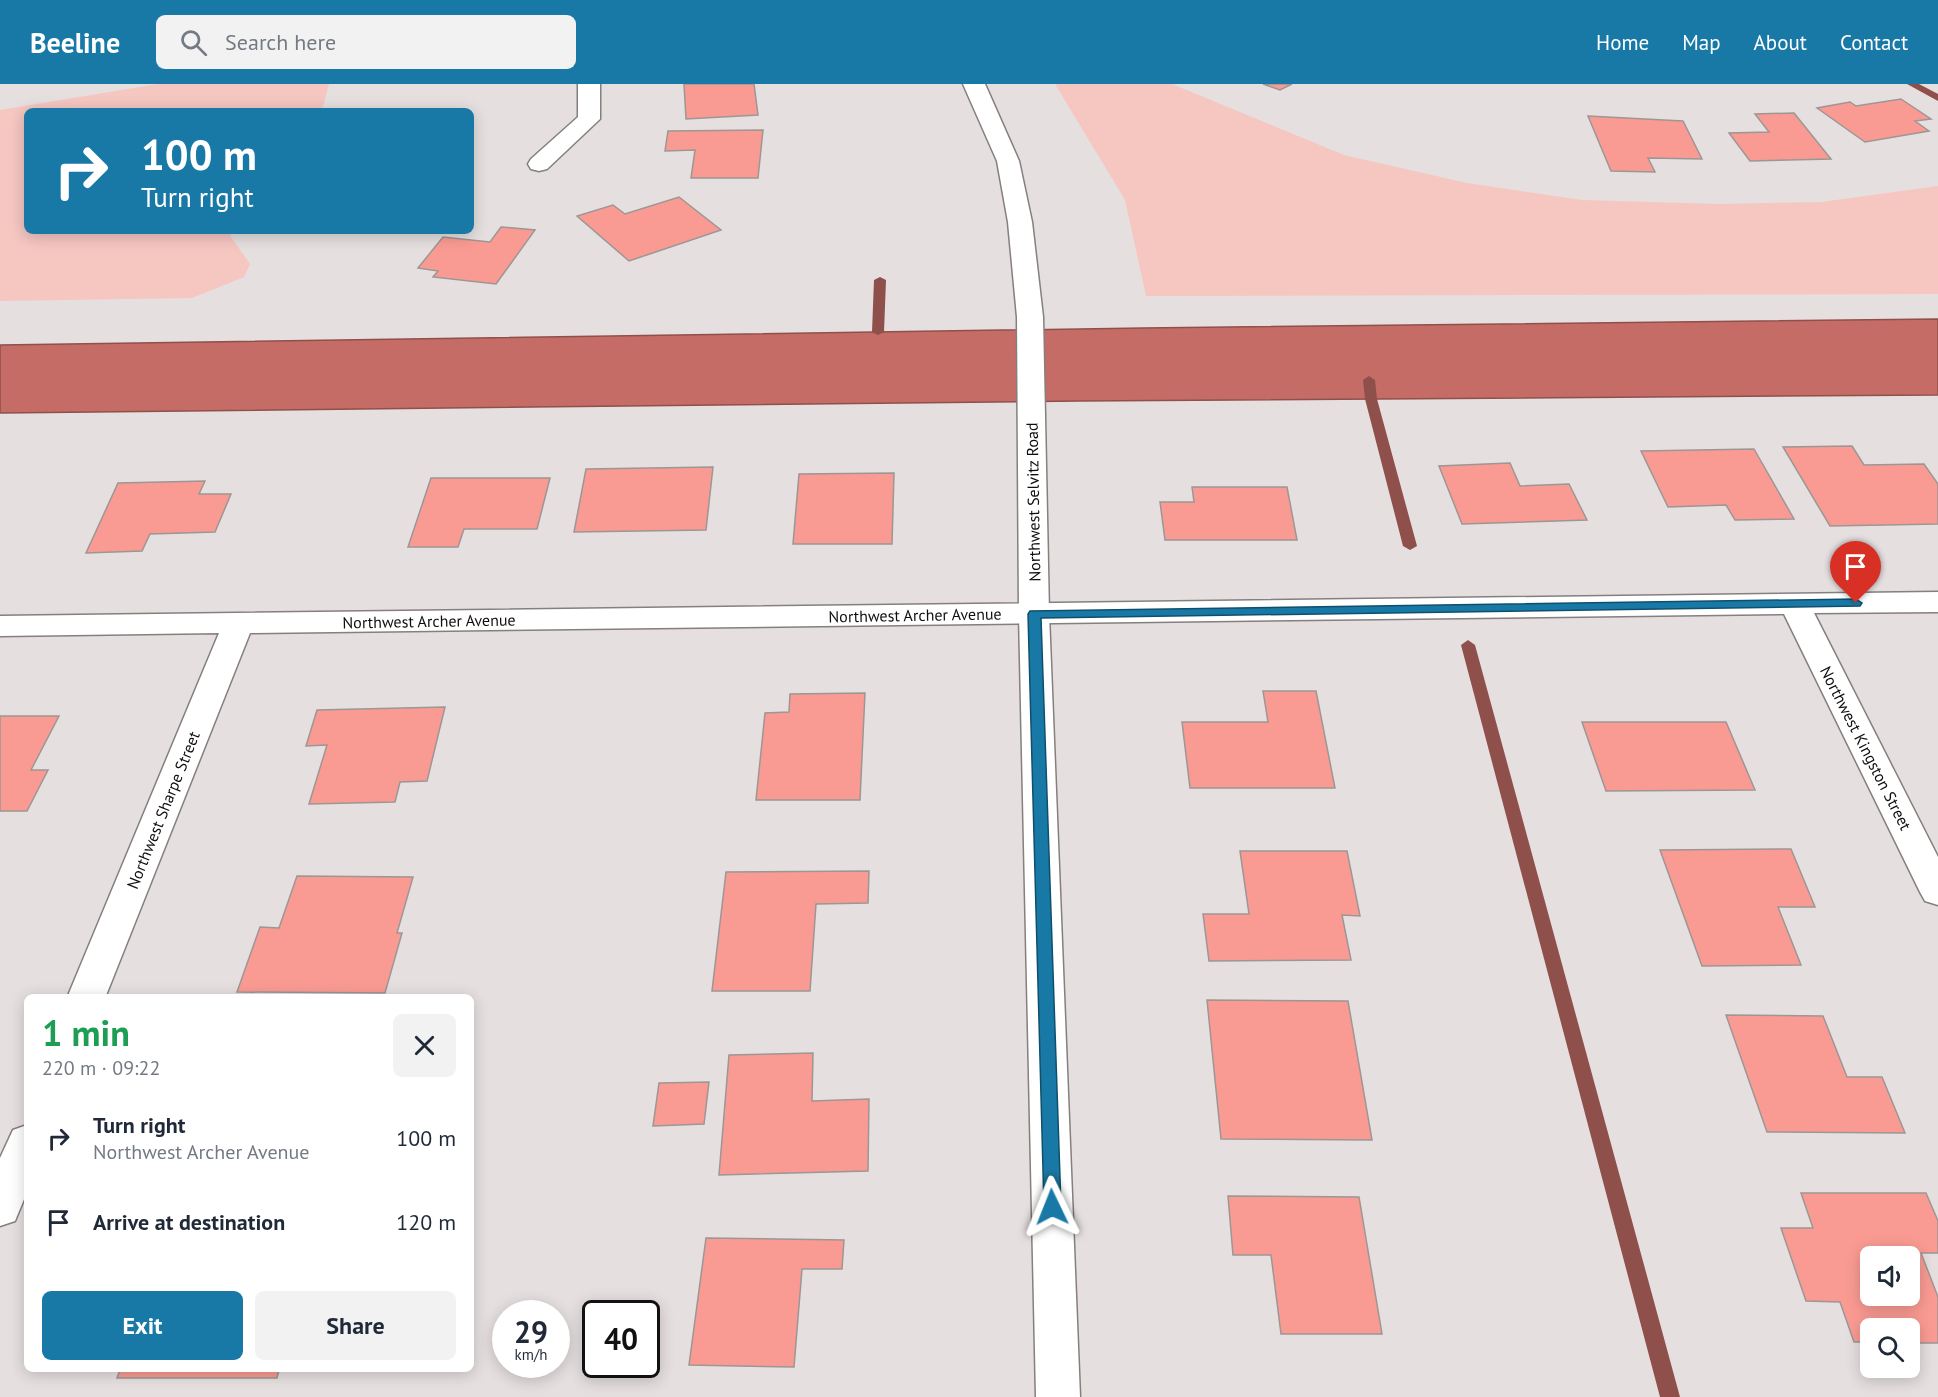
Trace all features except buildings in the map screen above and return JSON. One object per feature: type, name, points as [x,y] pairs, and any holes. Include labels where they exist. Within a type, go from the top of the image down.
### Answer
[{"type":"street","points":[[539,164],[589,119],[589,84]]},
{"type":"street","name":"Northwest Selvitz Road","points":[[974,84],[1008,161],[1020,222],[1030,316],[1034,456],[1034,614],[1058,1397]]},
{"type":"street","name":"Northwest Archer Avenue","points":[[0,626],[1938,602]]},
{"type":"street","name":"Northwest Kingston Street","points":[[1794,604],[1938,892]]},
{"type":"street","name":"Northwest Sharpe Street","points":[[88,994],[239,623]]},
{"type":"street","points":[[0,1208],[24,1149]]},
{"type":"shaded area","points":[[158,84],[329,84],[323,107],[321,108],[24,108],[24,234],[230,234],[250,264],[244,277],[192,298],[0,301],[0,110]]},
{"type":"shaded area","points":[[1055,84],[1172,84],[1344,155],[1467,183],[1582,200],[1720,204],[1821,202],[1938,186],[1938,294],[1146,296],[1125,200]]},
{"type":"shaded area","points":[[1938,319],[1938,395],[1079,401],[0,413],[0,345]]},
{"type":"waterway","points":[[1912,84],[1938,98]]},
{"type":"waterway","points":[[878,332],[880,280]]},
{"type":"waterway","points":[[1369,380],[1371,399],[1410,546]]},
{"type":"waterway","points":[[1468,645],[1670,1397]]},
{"type":"route","points":[[1052,1207],[1034,614],[1856,603]]}]
